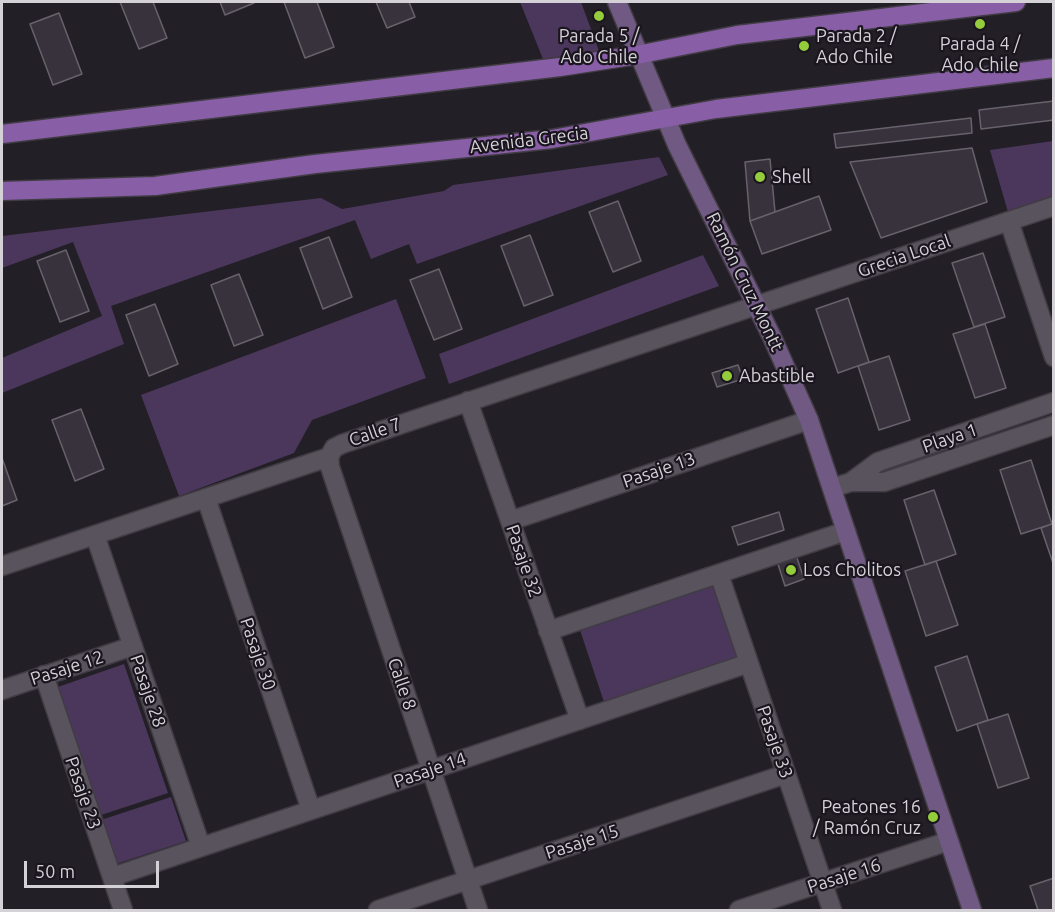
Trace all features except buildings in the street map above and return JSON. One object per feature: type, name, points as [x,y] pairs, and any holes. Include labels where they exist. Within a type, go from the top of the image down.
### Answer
[{"type":"main road","points":[[2,134],[403,87],[637,55],[737,35],[938,6],[1016,2]]},
{"type":"main road","name":"Avenida Grecia","points":[[2,191],[155,186],[315,164],[552,139],[665,118],[840,92],[1053,68]]},
{"type":"street","name":"Ramón Cruz Montt","points":[[617,2],[665,118],[809,420],[972,910]]},
{"type":"street","name":"Grecia Local","points":[[755,306],[1053,206]]},
{"type":"street","points":[[1008,221],[1053,357]]},
{"type":"street","name":"Calle 7","points":[[2,566],[329,457],[334,448],[342,444],[755,306]]},
{"type":"street","name":"Pasaje 32","points":[[468,402],[580,720]]},
{"type":"street","name":"Playa 1","points":[[851,482],[878,462],[1053,402]]},
{"type":"street","name":"Pasaje 13","points":[[510,521],[809,420]]},
{"type":"street","name":"Playa 1","points":[[832,488],[851,482],[884,482],[1053,425]]},
{"type":"street","name":"Calle 8","points":[[329,457],[330,467],[478,910]]},
{"type":"street","name":"Pasaje 30","points":[[206,498],[311,810]]},
{"type":"street","points":[[548,631],[846,531]]},
{"type":"street","name":"Pasaje 28","points":[[95,535],[201,847]]},
{"type":"street","name":"Pasaje 33","points":[[719,574],[832,910]]},
{"type":"street","name":"Pasaje 12","points":[[2,690],[133,646]]},
{"type":"street","name":"Pasaje 14","points":[[112,877],[749,663]]},
{"type":"street","name":"Pasaje 23","points":[[44,675],[123,910]]},
{"type":"street","name":"Pasaje 15","points":[[378,910],[786,774]]},
{"type":"street","name":"Pasaje 16","points":[[739,910],[949,841]]},
{"type":"shaded area","points":[[520,2],[581,2],[599,51],[543,59]]},
{"type":"shaded area","points":[[1053,141],[1053,198],[1008,212],[990,150]]},
{"type":"shaded area","points":[[659,157],[668,175],[417,264],[409,244],[371,259],[355,220],[111,306],[124,344],[2,393],[2,358],[102,316],[73,242],[2,268],[2,236],[321,198],[342,209],[444,191],[453,185]]},
{"type":"shaded area","points":[[703,255],[719,286],[449,384],[439,354]]},
{"type":"shaded area","points":[[396,299],[426,378],[312,420],[294,453],[179,496],[141,395]]},
{"type":"shaded area","points":[[712,585],[738,659],[605,705],[580,630]]},
{"type":"shaded area","points":[[124,664],[168,793],[98,816],[55,688]]},
{"type":"shaded area","points":[[171,797],[186,841],[116,864],[101,820]]},
{"type":"place","name":"Parada 5 / Ado Chile","points":[[599,16]]},
{"type":"place","name":"Parada 4 / Ado Chile","points":[[980,24]]},
{"type":"place","name":"Parada 2 / Ado Chile","points":[[804,46]]},
{"type":"place","name":"Shell","points":[[760,177]]},
{"type":"place","name":"Abastible","points":[[727,376]]},
{"type":"place","name":"Los Cholitos","points":[[791,570]]},
{"type":"place","name":"Peatones 16 / Ramón Cruz","points":[[933,817]]}]
